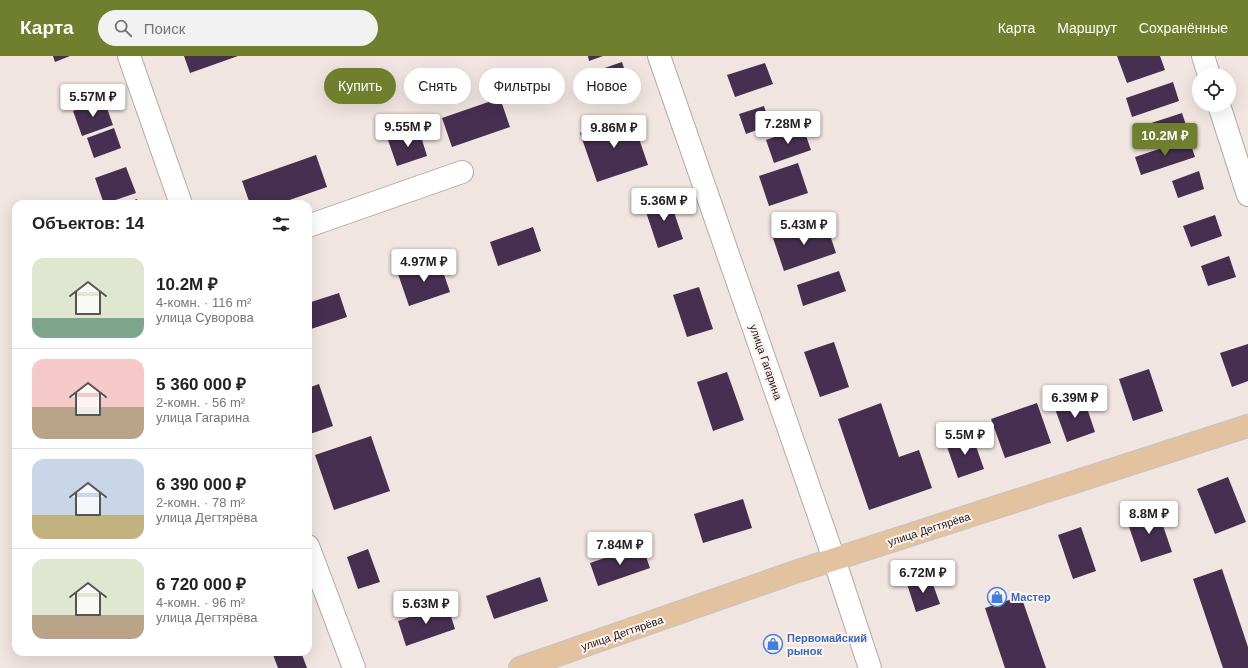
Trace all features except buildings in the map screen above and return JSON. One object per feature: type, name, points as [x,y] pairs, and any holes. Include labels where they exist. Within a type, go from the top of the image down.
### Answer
[{"type":"main road","name":"улица Дегтярёва","points":[[520,668],[834,559],[1248,426]]},
{"type":"street","points":[[129,56],[180,200]]},
{"type":"street","name":"улица Гагарина","points":[[659,56],[834,559],[870,668]]},
{"type":"street","points":[[1203,56],[1207,68]]},
{"type":"street","points":[[1221,112],[1248,195]]},
{"type":"street","points":[[312,225],[462,172]]},
{"type":"street","points":[[312,557],[354,668]]},
{"type":"place","name":"Мастер","points":[[997,597]]},
{"type":"place","name":"Первомайский рынок","points":[[773,644]]}]
